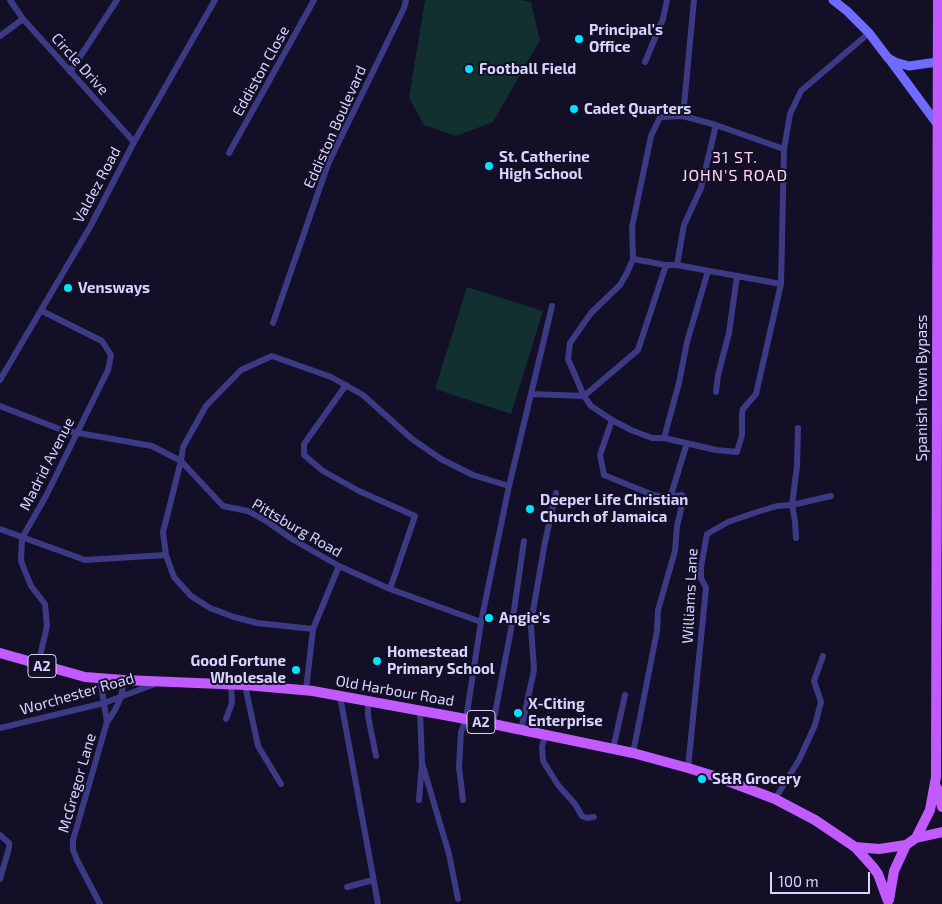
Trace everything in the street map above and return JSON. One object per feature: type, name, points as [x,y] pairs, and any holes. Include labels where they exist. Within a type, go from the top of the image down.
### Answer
[{"type":"main road","points":[[833,0],[869,33],[938,125]]},
{"type":"main road","name":"Spanish Town Bypass","points":[[916,838],[930,810],[936,777],[938,0]]},
{"type":"main road","points":[[888,58],[902,65],[909,66],[937,62]]},
{"type":"main road","name":"Old Harbour Road","points":[[0,653],[71,674],[100,678],[231,684],[306,690],[492,724],[632,753],[688,768],[775,799],[815,820],[855,847],[878,874],[889,903]]},
{"type":"main road","name":"Spanish Town Bypass","points":[[936,777],[942,808]]},
{"type":"main road","points":[[889,903],[893,873],[897,861],[906,846],[916,838],[942,832]]},
{"type":"main road","name":"Old Harbour Road","points":[[855,847],[879,849],[906,846]]},
{"type":"street","name":"Circle Drive","points":[[10,0],[23,19],[134,142]]},
{"type":"street","points":[[70,72],[117,0]]},
{"type":"street","name":"Valdez Road","points":[[0,380],[90,227],[134,142],[215,0]]},
{"type":"street","name":"Eddiston Close","points":[[229,153],[314,0]]},
{"type":"street","name":"Eddiston Boulevard","points":[[272,323],[328,164],[404,8],[406,0]]},
{"type":"street","points":[[645,62],[663,19],[667,0]]},
{"type":"street","points":[[683,116],[694,0]]},
{"type":"street","points":[[0,36],[23,19]]},
{"type":"street","points":[[784,149],[716,125],[683,116],[660,117],[651,136],[632,227],[633,259],[620,285],[591,313],[570,343],[568,359],[584,396],[591,406],[612,420],[652,438],[664,438],[716,450],[737,452],[742,435],[743,409],[756,394],[781,284],[784,149],[790,114],[801,90],[869,33]]},
{"type":"street","points":[[677,265],[684,225],[701,188],[716,125]]},
{"type":"street","points":[[633,259],[781,284]]},
{"type":"street","points":[[531,394],[584,396],[638,350],[666,265]]},
{"type":"street","points":[[664,438],[679,383],[687,342],[708,271]]},
{"type":"street","points":[[716,392],[718,375],[729,333],[737,276]]},
{"type":"street","points":[[463,800],[459,766],[461,732],[466,720],[481,622],[509,486],[552,306]]},
{"type":"street","name":"Madrid Avenue","points":[[38,665],[47,626],[45,604],[31,586],[20,561],[22,538],[46,496],[108,370],[111,355],[102,341],[42,311]]},
{"type":"street","points":[[313,629],[257,623],[210,608],[191,596],[174,576],[166,555],[163,532],[183,447],[206,406],[242,370],[272,356],[330,377],[363,395],[412,440],[441,459],[473,475],[509,486]]},
{"type":"street","points":[[346,385],[304,444],[304,455],[323,472],[358,491],[415,516],[390,589]]},
{"type":"street","name":"Pittsburg Road","points":[[0,406],[62,430],[152,446],[181,461],[223,506],[248,512],[339,566],[390,589],[481,622]]},
{"type":"street","points":[[612,420],[600,455],[604,475],[653,495],[664,497],[682,495],[684,497],[677,526],[675,550],[658,610],[657,631],[632,753]]},
{"type":"street","points":[[796,538],[792,505],[797,466],[798,428]]},
{"type":"street","points":[[671,495],[687,444]]},
{"type":"street","points":[[521,730],[534,670],[533,610],[556,493]]},
{"type":"street","points":[[792,505],[831,496]]},
{"type":"street","name":"Williams Lane","points":[[688,768],[706,588],[701,578],[706,534],[728,522],[757,512],[777,506],[792,505]]},
{"type":"street","points":[[0,528],[22,538],[85,560],[166,555]]},
{"type":"street","points":[[492,724],[512,624],[524,541]]},
{"type":"street","points":[[306,690],[313,629],[339,566]]},
{"type":"street","points":[[775,799],[799,760],[816,720],[821,702],[814,681],[823,656]]},
{"type":"street","name":"McGregor Lane","points":[[100,678],[107,722]]},
{"type":"street","name":"McGregor Lane","points":[[100,904],[77,860],[73,850],[73,840],[107,722],[121,697],[124,680]]},
{"type":"street","name":"Worchester Road","points":[[0,728],[104,702],[160,682]]},
{"type":"street","points":[[226,719],[232,703],[231,684]]},
{"type":"street","points":[[245,685],[258,746],[281,784]]},
{"type":"street","points":[[613,749],[626,695]]},
{"type":"street","points":[[340,696],[378,904]]},
{"type":"street","points":[[368,702],[368,716],[376,756]]},
{"type":"street","points":[[419,800],[422,763],[420,711]]},
{"type":"street","points":[[545,735],[542,747],[543,760],[558,785],[575,804],[582,816],[594,817]]},
{"type":"street","points":[[422,763],[449,854],[458,899]]},
{"type":"street","points":[[0,835],[9,843],[9,848],[0,878]]},
{"type":"street","points":[[347,887],[373,880]]},
{"type":"green space","name":"Football Field","points":[[425,0],[521,0],[531,2],[540,40],[493,122],[456,136],[424,125],[409,98]]},
{"type":"green space","points":[[467,287],[543,311],[511,414],[435,389]]},
{"type":"place","name":"Principal's Office","points":[[579,39]]},
{"type":"place","name":"Football Field","points":[[469,69]]},
{"type":"place","name":"Cadet Quarters","points":[[574,109]]},
{"type":"place","name":"St. Catherine High School","points":[[489,166]]},
{"type":"place","name":"Vensways","points":[[68,288]]},
{"type":"place","name":"Deeper Life Christian Church of Jamaica","points":[[530,509]]},
{"type":"place","name":"Angie's","points":[[489,618]]},
{"type":"place","name":"Homestead Primary School","points":[[377,661]]},
{"type":"place","name":"Good Fortune Wholesale","points":[[296,670]]},
{"type":"place","name":"X-Citing Enterprise","points":[[518,713]]},
{"type":"place","name":"S&R Grocery","points":[[702,779]]},
{"type":"district","name":"31 ST. JOHN'S ROAD","points":[[735,167]]}]
